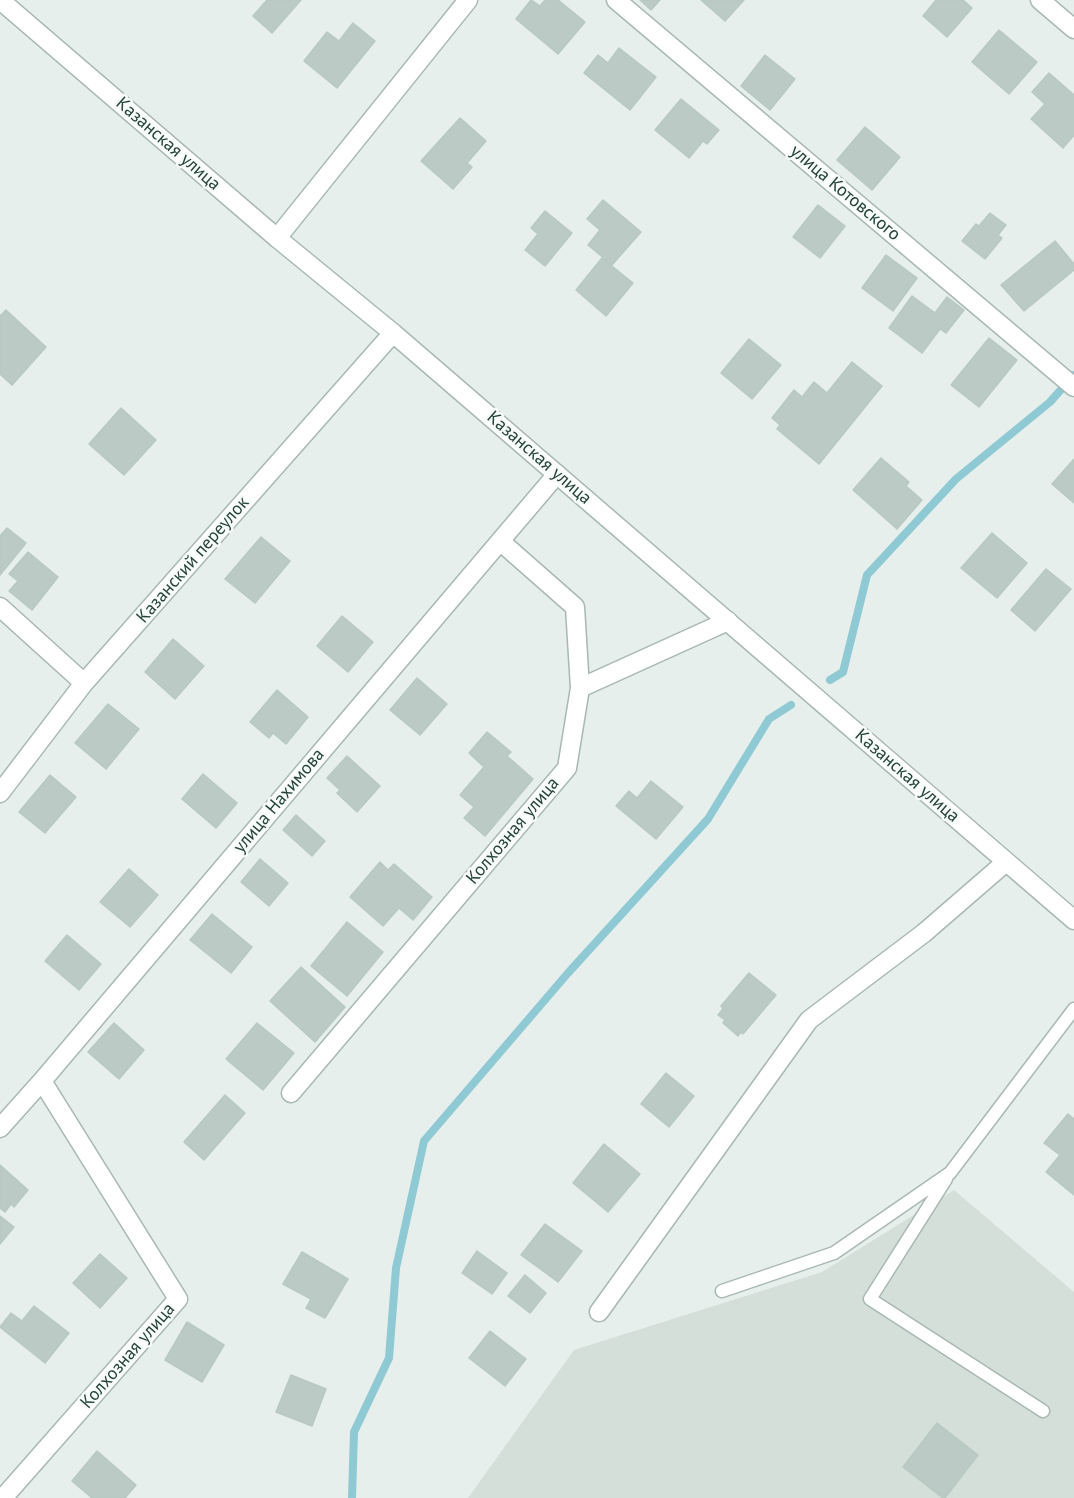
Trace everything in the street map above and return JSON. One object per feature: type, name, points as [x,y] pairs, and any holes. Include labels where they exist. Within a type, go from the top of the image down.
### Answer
[{"type":"street","name":"Казанская улица","points":[[0,0],[278,238],[393,333],[1074,920]]},
{"type":"street","points":[[278,238],[468,0]]},
{"type":"street","name":"улица Котовского","points":[[616,0],[1069,382]]},
{"type":"street","points":[[1040,0],[1074,29]]},
{"type":"street","name":"Казанский переулок","points":[[0,793],[84,683],[393,333]]},
{"type":"street","name":"улица Нахимова","points":[[0,1128],[557,474]]},
{"type":"street","name":"Колхозная улица","points":[[291,1093],[567,768],[580,688],[574,607],[500,541]]},
{"type":"street","points":[[0,607],[84,683]]},
{"type":"street","points":[[580,688],[728,621]]},
{"type":"street","points":[[599,1312],[809,1020],[924,933],[1006,862]]},
{"type":"street","name":"Колхозная улица","points":[[3,1498],[178,1299],[42,1081]]},
{"type":"lane","points":[[1043,1411],[870,1299],[950,1173],[1074,1009]]},
{"type":"lane","points":[[722,1291],[834,1253],[950,1173]]},
{"type":"shaded area","points":[[954,1190],[1074,1292],[1074,1498],[468,1498],[574,1350],[822,1272]]},
{"type":"building","points":[[267,0],[301,0],[272,33],[253,16]]},
{"type":"building","points":[[531,0],[540,6],[545,0],[558,0],[585,22],[558,54],[516,19]]},
{"type":"building","points":[[640,0],[660,0],[651,10]]},
{"type":"building","points":[[701,0],[744,0],[725,21]]},
{"type":"building","points":[[936,0],[963,0],[972,8],[947,37],[923,16]]},
{"type":"building","points":[[353,23],[375,41],[337,88],[304,61],[327,32],[339,41]]},
{"type":"building","points":[[999,30],[1037,62],[1009,94],[972,62]]},
{"type":"building","points":[[619,48],[656,77],[630,110],[584,73],[598,55],[608,63]]},
{"type":"building","points":[[765,55],[795,79],[770,110],[741,86]]},
{"type":"building","points":[[1049,73],[1074,95],[1074,135],[1063,148],[1031,119],[1045,104],[1032,92]]},
{"type":"building","points":[[681,99],[719,130],[707,144],[703,141],[689,158],[655,130]]},
{"type":"building","points":[[460,118],[486,141],[467,163],[472,167],[453,189],[421,161]]},
{"type":"building","points":[[865,127],[900,157],[872,190],[837,160]]},
{"type":"building","points":[[603,200],[641,232],[612,265],[588,245],[600,230],[587,219]]},
{"type":"building","points":[[818,205],[845,226],[820,258],[793,237]]},
{"type":"building","points":[[545,211],[572,233],[545,266],[525,250],[538,234],[531,228]]},
{"type":"building","points":[[990,213],[1006,225],[998,235],[1002,238],[985,259],[962,241],[976,224],[979,226]]},
{"type":"building","points":[[1055,241],[1074,264],[1074,270],[1024,311],[1001,285]]},
{"type":"building","points":[[886,255],[917,278],[893,311],[862,288]]},
{"type":"building","points":[[602,258],[633,283],[606,316],[576,290]]},
{"type":"building","points":[[912,296],[935,313],[947,297],[964,310],[946,333],[940,329],[922,353],[889,328]]},
{"type":"building","points":[[6,310],[46,347],[12,385],[0,374],[0,316]]},
{"type":"building","points":[[989,338],[1017,360],[979,407],[951,385]]},
{"type":"building","points":[[749,339],[781,365],[752,399],[721,373]]},
{"type":"building","points":[[852,362],[882,386],[819,464],[777,429],[780,425],[772,418],[794,390],[802,397],[814,382],[827,393]]},
{"type":"building","points":[[121,408],[156,440],[124,475],[89,444]]},
{"type":"building","points":[[881,458],[909,482],[906,486],[922,500],[897,529],[853,490]]},
{"type":"building","points":[[1074,459],[1074,503],[1052,484]]},
{"type":"building","points":[[7,528],[26,543],[0,575],[0,536]]},
{"type":"building","points":[[992,533],[1027,563],[997,598],[961,568]]},
{"type":"building","points":[[261,537],[290,561],[255,603],[225,579]]},
{"type":"building","points":[[28,552],[58,577],[32,610],[9,591],[18,581],[9,574]]},
{"type":"building","points":[[1046,569],[1071,589],[1035,631],[1011,610]]},
{"type":"building","points":[[342,616],[373,642],[348,672],[317,646]]},
{"type":"building","points":[[173,639],[204,666],[175,699],[145,672]]},
{"type":"building","points":[[417,678],[447,704],[420,735],[390,710]]},
{"type":"building","points":[[277,690],[308,717],[286,744],[273,733],[269,738],[250,722]]},
{"type":"building","points":[[108,704],[139,729],[106,769],[75,743]]},
{"type":"building","points":[[487,732],[511,752],[507,756],[533,779],[485,836],[464,818],[474,807],[460,795],[484,767],[469,753]]},
{"type":"building","points":[[347,756],[380,786],[357,812],[337,793],[340,790],[327,778]]},
{"type":"building","points":[[203,774],[237,803],[216,828],[182,799]]},
{"type":"building","points":[[50,775],[76,797],[45,833],[19,812]]},
{"type":"building","points":[[651,781],[683,807],[656,839],[616,806],[629,791],[637,798]]},
{"type":"building","points":[[296,815],[325,841],[312,856],[283,830]]},
{"type":"building","points":[[260,859],[288,883],[269,906],[241,882]]},
{"type":"building","points":[[380,862],[388,870],[394,864],[432,897],[413,920],[399,908],[383,926],[350,897]]},
{"type":"building","points":[[129,869],[158,895],[130,927],[100,902]]},
{"type":"building","points":[[212,914],[252,947],[231,973],[190,940]]},
{"type":"building","points":[[347,922],[383,952],[347,996],[311,966]]},
{"type":"building","points":[[67,935],[101,964],[79,990],[45,961]]},
{"type":"building","points":[[301,967],[345,1007],[315,1042],[270,1001]]},
{"type":"building","points":[[749,973],[776,995],[743,1034],[741,1032],[738,1036],[723,1023],[725,1020],[718,1015],[723,1009],[721,1006]]},
{"type":"building","points":[[114,1023],[144,1050],[119,1079],[88,1052]]},
{"type":"building","points":[[257,1023],[294,1053],[263,1090],[226,1059]]},
{"type":"building","points":[[666,1073],[694,1096],[669,1127],[641,1104]]},
{"type":"building","points":[[225,1095],[245,1113],[204,1160],[184,1142]]},
{"type":"building","points":[[1068,1114],[1074,1119],[1074,1195],[1046,1172],[1060,1155],[1044,1143]]},
{"type":"building","points":[[604,1144],[640,1174],[608,1212],[573,1183]]},
{"type":"building","points":[[0,1165],[28,1190],[14,1207],[11,1204],[5,1212],[0,1208]]},
{"type":"building","points":[[0,1216],[14,1227],[0,1244]]},
{"type":"building","points":[[545,1224],[582,1251],[558,1282],[521,1255]]},
{"type":"building","points":[[477,1251],[507,1273],[492,1294],[462,1273]]},
{"type":"building","points":[[302,1252],[348,1279],[325,1318],[306,1308],[311,1299],[283,1284]]},
{"type":"building","points":[[100,1254],[127,1278],[100,1308],[73,1283]]},
{"type":"building","points":[[525,1275],[546,1293],[530,1313],[508,1296]]},
{"type":"building","points":[[34,1306],[69,1333],[45,1363],[0,1327],[11,1313],[22,1321]]},
{"type":"building","points":[[187,1322],[224,1345],[202,1382],[165,1360]]},
{"type":"building","points":[[490,1331],[526,1359],[505,1386],[469,1358]]},
{"type":"building","points":[[291,1375],[326,1389],[312,1426],[276,1412]]},
{"type":"building","points":[[937,1423],[978,1455],[945,1498],[903,1467]]},
{"type":"building","points":[[97,1451],[136,1485],[125,1498],[92,1498],[72,1481]]},
{"type":"waterway","points":[[830,680],[843,672],[867,575],[956,479],[1050,402],[1074,375]]},
{"type":"waterway","points":[[352,1498],[354,1432],[389,1358],[396,1268],[424,1141],[568,973],[708,819],[769,719],[791,705]]}]
